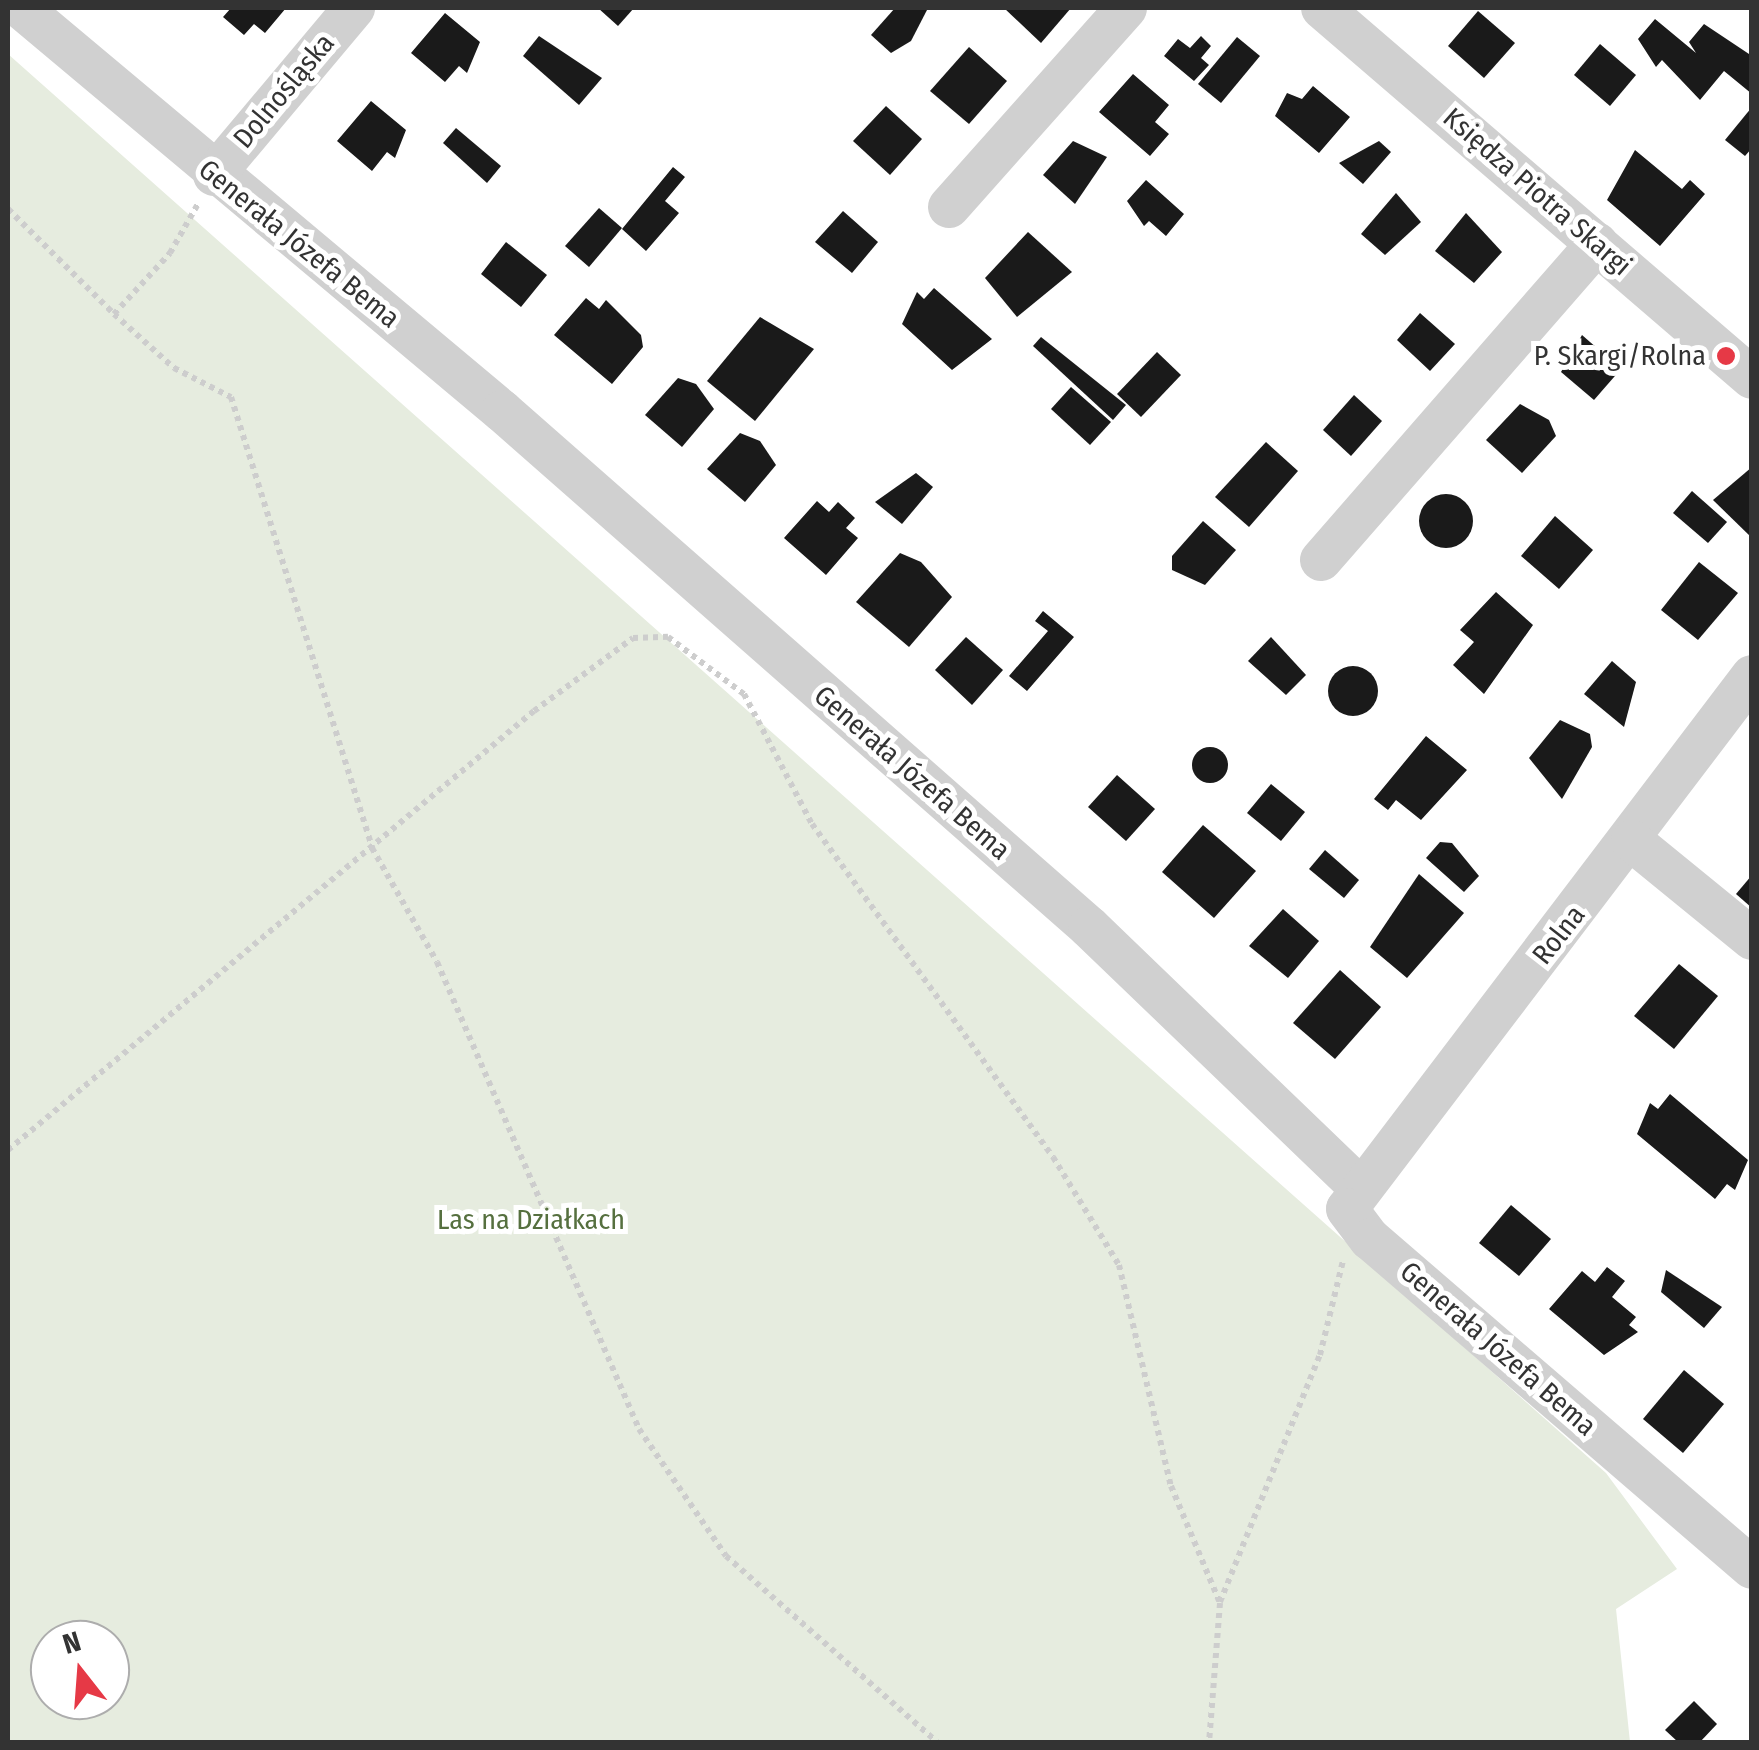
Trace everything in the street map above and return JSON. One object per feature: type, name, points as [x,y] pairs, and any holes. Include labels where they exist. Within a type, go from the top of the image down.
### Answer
[{"type":"street","name":"Generała Józefa Bema","points":[[21,8],[214,176],[502,411],[1089,927],[1356,1205],[1752,1568]]},
{"type":"street","name":"Dolnośląska","points":[[214,176],[354,8]]},
{"type":"street","points":[[949,208],[1126,8]]},
{"type":"street","name":"Księdza Piotra Skargi","points":[[1322,8],[1752,378]]},
{"type":"street","points":[[1321,560],[1598,244]]},
{"type":"street","name":"Rolna","points":[[1356,1205],[1752,676]]},
{"type":"street","points":[[1632,840],[1752,939]]},
{"type":"path","points":[[114,314],[170,253],[214,176]]},
{"type":"path","points":[[8,210],[174,368],[231,397],[372,848],[437,962],[639,1429],[726,1556],[937,1742]]},
{"type":"path","points":[[8,1150],[633,638],[668,637],[744,694],[812,824],[1053,1157],[1119,1265],[1171,1486],[1220,1603]]},
{"type":"path","points":[[1209,1742],[1220,1603],[1320,1355],[1356,1205]]},
{"type":"green space","name":"Las na Działkach","points":[[8,54],[1606,1473],[1677,1569],[1616,1609],[1630,1742],[8,1742]]},
{"type":"building","points":[[231,8],[286,8],[265,33],[254,24],[244,35],[223,17]]},
{"type":"building","points":[[598,8],[634,8],[618,26]]},
{"type":"building","points":[[895,8],[927,10],[911,41],[891,53],[871,35]]},
{"type":"building","points":[[1004,8],[1071,8],[1041,43]]},
{"type":"building","points":[[1478,11],[1515,43],[1484,78],[1448,46]]},
{"type":"building","points":[[445,13],[480,42],[467,73],[459,66],[445,82],[411,53]]},
{"type":"building","points":[[1655,19],[1696,53],[1689,42],[1704,24],[1752,56],[1752,94],[1724,71],[1700,100],[1662,60],[1656,67],[1638,39]]},
{"type":"building","points":[[539,36],[602,78],[579,105],[523,56]]},
{"type":"building","points":[[1201,36],[1211,46],[1201,58],[1209,65],[1194,81],[1164,56],[1178,39],[1190,48]]},
{"type":"building","points":[[1237,37],[1260,56],[1221,103],[1198,84]]},
{"type":"building","points":[[1600,44],[1636,75],[1610,106],[1574,75]]},
{"type":"building","points":[[969,47],[1007,81],[969,124],[930,91]]},
{"type":"building","points":[[1133,74],[1169,105],[1155,122],[1169,134],[1150,156],[1099,112]]},
{"type":"building","points":[[1313,86],[1350,117],[1319,153],[1275,116],[1287,93],[1302,99]]},
{"type":"building","points":[[371,101],[406,130],[395,158],[387,152],[372,171],[337,141]]},
{"type":"building","points":[[886,106],[922,139],[890,175],[853,141]]},
{"type":"building","points":[[1752,107],[1752,148],[1745,156],[1725,140]]},
{"type":"building","points":[[456,128],[501,166],[487,183],[443,143]]},
{"type":"building","points":[[1073,141],[1107,157],[1075,204],[1043,175]]},
{"type":"building","points":[[1379,141],[1391,152],[1363,184],[1339,163]]},
{"type":"building","points":[[1635,150],[1682,189],[1690,180],[1705,194],[1660,246],[1607,200]]},
{"type":"building","points":[[673,167],[685,177],[665,201],[679,213],[646,251],[622,229]]},
{"type":"building","points":[[1146,180],[1184,214],[1166,236],[1149,221],[1144,226],[1127,201]]},
{"type":"building","points":[[1396,193],[1421,222],[1385,255],[1361,234]]},
{"type":"building","points":[[599,208],[622,228],[589,267],[565,246]]},
{"type":"building","points":[[843,211],[878,242],[852,273],[815,242]]},
{"type":"building","points":[[1466,213],[1502,252],[1474,283],[1435,251]]},
{"type":"building","points":[[1028,232],[1072,272],[1017,317],[985,278]]},
{"type":"building","points":[[506,242],[547,275],[521,307],[481,274]]},
{"type":"building","points":[[934,288],[992,339],[952,370],[902,324],[917,292],[924,299]]},
{"type":"building","points":[[586,298],[599,309],[606,300],[641,335],[643,347],[612,384],[554,335]]},
{"type":"building","points":[[1420,313],[1455,344],[1430,371],[1397,340]]},
{"type":"building","points":[[760,317],[814,349],[755,421],[707,381]]},
{"type":"building","points":[[1582,335],[1621,369],[1594,400],[1561,372]]},
{"type":"building","points":[[1041,337],[1126,405],[1113,420],[1033,346]]},
{"type":"building","points":[[1157,352],[1181,375],[1141,417],[1117,394]]},
{"type":"building","points":[[678,378],[696,384],[714,409],[682,447],[645,415]]},
{"type":"building","points":[[1071,387],[1111,422],[1090,445],[1051,409]]},
{"type":"building","points":[[1354,395],[1382,421],[1351,456],[1323,430]]},
{"type":"building","points":[[1520,404],[1549,420],[1556,436],[1522,473],[1486,440]]},
{"type":"building","points":[[740,433],[760,441],[776,465],[745,502],[707,469]]},
{"type":"building","points":[[1266,442],[1298,471],[1249,527],[1215,497]]},
{"type":"building","points":[[1752,467],[1752,538],[1713,500]]},
{"type":"building","points":[[916,473],[933,487],[902,524],[875,502]]},
{"type":"building","points":[[1692,491],[1727,522],[1708,543],[1673,513]]},
{"type":"building","points":[[1446,494],[1465,502],[1473,521],[1465,540],[1446,548],[1427,540],[1419,521],[1427,502]]},
{"type":"building","points":[[817,501],[829,512],[838,502],[855,518],[846,528],[858,538],[826,575],[784,538]]},
{"type":"building","points":[[1555,516],[1593,550],[1559,589],[1521,556]]},
{"type":"building","points":[[1203,521],[1236,550],[1205,585],[1172,570],[1172,556]]},
{"type":"building","points":[[900,553],[921,562],[952,597],[909,647],[856,602]]},
{"type":"building","points":[[1699,562],[1738,593],[1698,640],[1661,610]]},
{"type":"building","points":[[1496,592],[1533,625],[1484,694],[1453,665],[1474,642],[1460,630]]},
{"type":"building","points":[[1043,611],[1074,637],[1027,691],[1009,676],[1048,631],[1035,621]]},
{"type":"building","points":[[966,637],[1003,670],[972,705],[935,670]]},
{"type":"building","points":[[1271,637],[1306,675],[1286,695],[1248,661]]},
{"type":"building","points":[[1612,661],[1636,682],[1624,727],[1584,694]]},
{"type":"building","points":[[1353,666],[1371,673],[1378,691],[1371,709],[1353,716],[1335,709],[1328,691],[1335,673]]},
{"type":"building","points":[[1560,720],[1590,734],[1592,747],[1562,799],[1529,758]]},
{"type":"building","points":[[1426,736],[1467,770],[1421,820],[1396,800],[1388,810],[1374,799]]},
{"type":"building","points":[[1210,747],[1223,752],[1228,765],[1223,778],[1210,783],[1197,778],[1192,765],[1197,752]]},
{"type":"building","points":[[1117,775],[1155,809],[1126,841],[1088,807]]},
{"type":"building","points":[[1271,784],[1305,812],[1281,841],[1247,813]]},
{"type":"building","points":[[1203,825],[1256,871],[1214,918],[1162,872]]},
{"type":"building","points":[[1440,842],[1452,843],[1479,876],[1464,892],[1426,858]]},
{"type":"building","points":[[1325,850],[1359,880],[1344,898],[1309,869]]},
{"type":"building","points":[[1419,874],[1464,913],[1407,978],[1370,947]]},
{"type":"building","points":[[1752,875],[1752,908],[1736,894]]},
{"type":"building","points":[[1283,909],[1319,941],[1288,978],[1249,946]]},
{"type":"building","points":[[1679,964],[1718,996],[1674,1049],[1634,1016]]},
{"type":"building","points":[[1340,970],[1381,1007],[1335,1059],[1293,1023]]},
{"type":"building","points":[[1670,1094],[1748,1160],[1735,1190],[1727,1184],[1715,1199],[1637,1134],[1650,1103],[1658,1109]]},
{"type":"building","points":[[1511,1205],[1551,1239],[1519,1276],[1479,1243]]},
{"type":"building","points":[[1607,1267],[1625,1281],[1612,1297],[1636,1317],[1629,1325],[1638,1332],[1604,1355],[1549,1309],[1582,1271],[1595,1282]]},
{"type":"building","points":[[1666,1270],[1722,1307],[1704,1328],[1661,1292]]},
{"type":"building","points":[[1684,1370],[1724,1404],[1683,1453],[1643,1419]]},
{"type":"building","points":[[1694,1701],[1717,1724],[1700,1742],[1678,1742],[1665,1730]]},
{"type":"place","name":"P. Skargi/Rolna","points":[[1726,356]]}]
